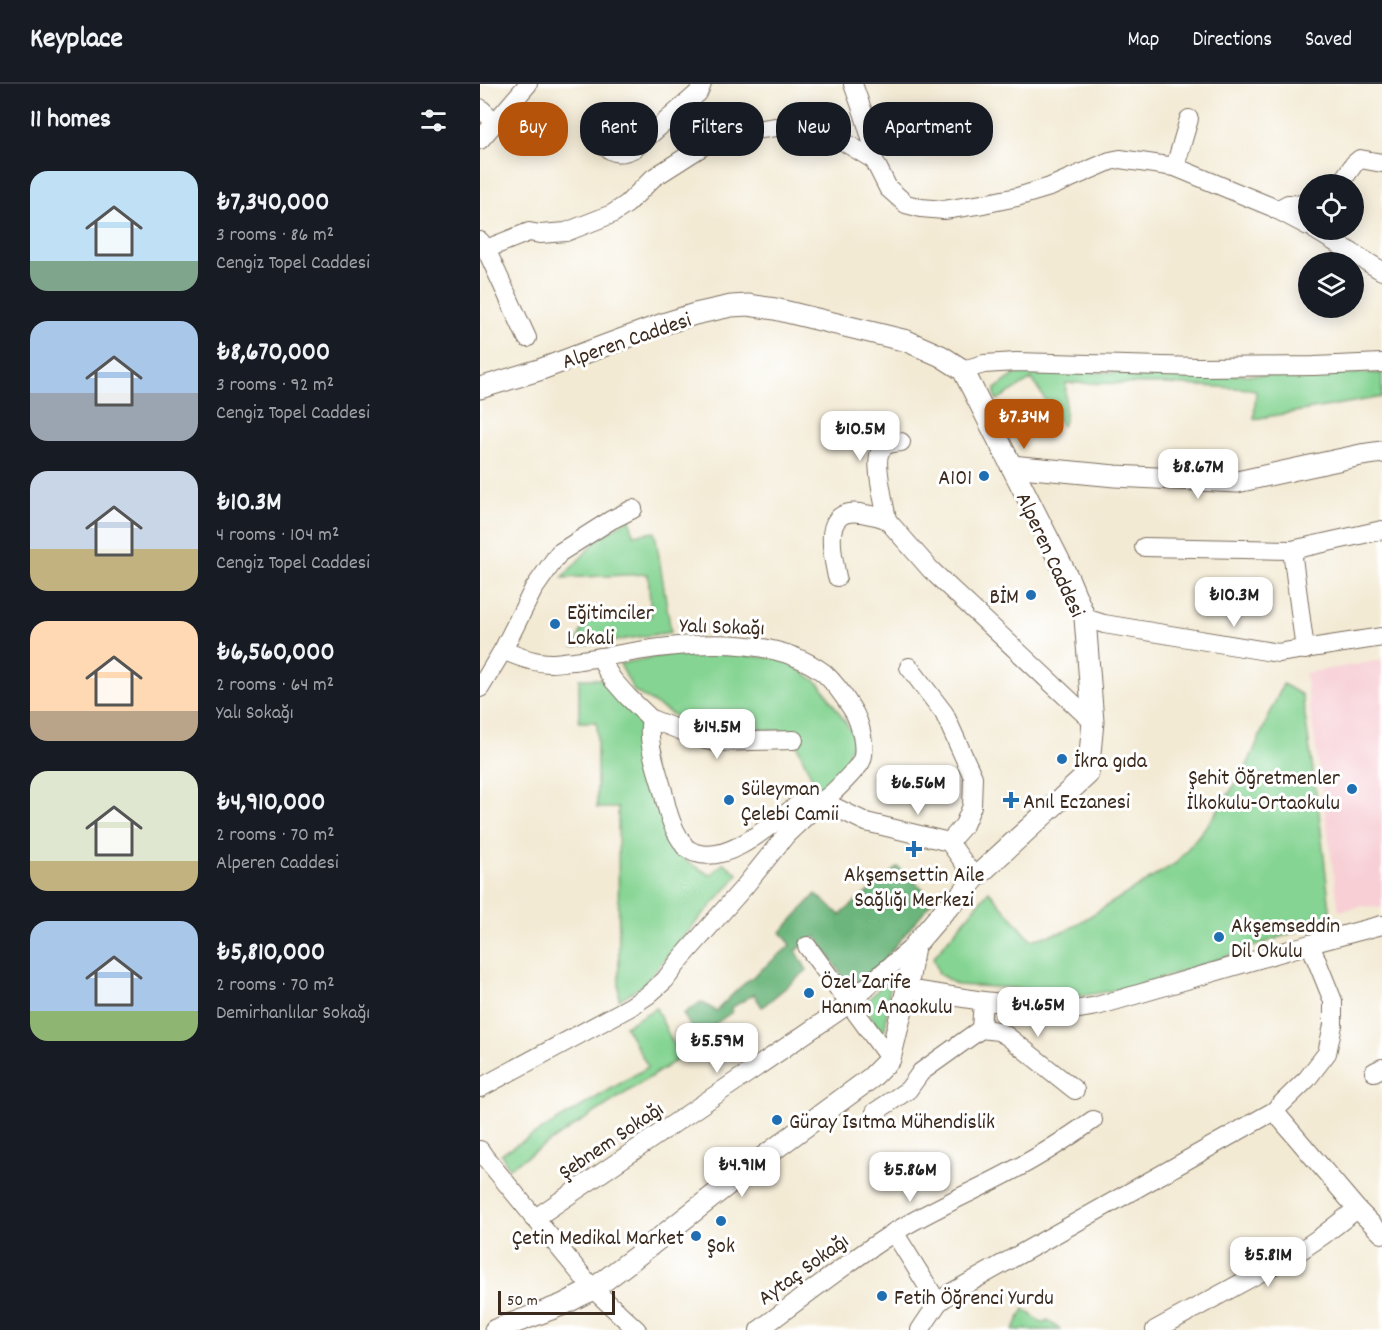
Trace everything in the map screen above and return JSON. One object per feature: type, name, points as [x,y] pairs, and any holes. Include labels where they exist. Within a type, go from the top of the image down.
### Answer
[{"type":"street","points":[[480,140],[528,84]]},
{"type":"street","points":[[658,128],[698,93],[702,84]]},
{"type":"street","points":[[853,84],[872,142],[874,160],[888,188],[906,204],[944,210],[1017,197],[1050,187],[1110,161],[1120,159],[1175,167],[1298,221]]},
{"type":"street","points":[[480,108],[495,122]]},
{"type":"street","points":[[1175,167],[1189,119]]},
{"type":"street","points":[[527,338],[483,245],[529,232],[540,234],[566,232],[612,214],[627,204],[653,178],[708,143],[727,134],[776,127],[807,127],[826,131],[874,160]]},
{"type":"street","points":[[1347,174],[1360,159],[1382,163]]},
{"type":"street","points":[[1277,210],[1288,204],[1298,204]]},
{"type":"street","points":[[1331,240],[1382,272]]},
{"type":"street","name":"Alperen Caddesi","points":[[480,388],[539,370],[695,314],[731,306],[748,305],[775,309],[907,341],[963,370],[1069,580],[1085,618],[1093,722],[1089,774],[975,878],[914,946]]},
{"type":"street","points":[[963,370],[984,364],[1016,362],[1199,367],[1382,363]]},
{"type":"street","points":[[887,520],[878,459],[880,451],[885,446],[901,442]]},
{"type":"street","points":[[1011,466],[1116,476],[1237,482],[1382,452]]},
{"type":"street","points":[[480,688],[503,650],[533,590],[560,553],[611,520],[633,509]]},
{"type":"street","points":[[837,577],[832,552],[834,522],[842,514],[852,512],[878,515],[887,520],[931,570],[1093,722]]},
{"type":"street","points":[[1144,547],[1292,550],[1382,531]]},
{"type":"street","points":[[1292,550],[1305,650]]},
{"type":"street","points":[[1085,618],[1104,624],[1278,653],[1382,637]]},
{"type":"street","name":"Yalı Sokağı","points":[[503,650],[519,657],[552,663],[677,646],[732,645],[763,648],[791,655],[825,674],[855,713],[861,726],[863,748],[861,762],[842,785],[822,801],[806,802],[796,806],[744,844],[721,854],[708,856],[688,850],[670,819],[651,742],[649,728],[651,719]]},
{"type":"street","points":[[602,657],[613,680],[651,719],[715,742],[794,740]]},
{"type":"street","points":[[909,667],[944,713],[973,777],[972,806],[964,825],[949,842]]},
{"type":"street","points":[[480,1088],[648,995],[665,980],[786,835],[822,801],[866,822],[949,842],[975,878]]},
{"type":"street","points":[[907,988],[983,1001],[1074,1010],[1096,1006],[1382,925]]},
{"type":"street","points":[[920,1330],[938,1303],[949,1294],[1274,1111],[1307,1079],[1327,1053],[1333,1025],[1333,1001],[1310,944]]},
{"type":"street","points":[[807,946],[890,1059]]},
{"type":"street","points":[[495,1330],[562,1305],[592,1289],[750,1167],[871,1078],[890,1059],[907,988],[914,946]]},
{"type":"street","name":"Şebnem Sokağı","points":[[534,1219],[849,1004],[914,946]]},
{"type":"street","points":[[981,1029],[983,1001]]},
{"type":"street","points":[[875,1112],[908,1090],[921,1072],[981,1029],[998,1031],[1007,1036],[1075,1090]]},
{"type":"street","points":[[1274,1111],[1357,1209],[1382,1234]]},
{"type":"street","name":"Aytaç Sokağı","points":[[759,1330],[894,1232],[1019,1167],[1093,1120]]},
{"type":"street","points":[[480,1150],[592,1289],[637,1330]]},
{"type":"street","points":[[1155,1330],[1300,1251],[1357,1209]]},
{"type":"street","points":[[894,1232],[938,1303]]},
{"type":"shaded area","name":"Şehit Öğretmenler İlkokulu-Ortaokulu","points":[[1382,660],[1382,908],[1363,906],[1339,911],[1305,673]]},
{"type":"green space","points":[[1020,371],[1259,375],[1382,373],[1382,397],[1254,419],[1256,391],[1251,389],[1166,384],[1066,383],[1065,421],[1062,426],[1032,379],[997,400],[995,389]]},
{"type":"green space","points":[[630,518],[633,535],[655,532],[671,632],[574,647],[587,619],[651,616],[648,574],[562,578],[597,540]]},
{"type":"green space","points":[[682,651],[784,659],[820,684],[854,735],[841,780],[817,789],[791,732],[685,722],[634,691],[620,664]]},
{"type":"green space","points":[[579,679],[601,679],[642,721],[664,830],[686,861],[710,875],[724,863],[738,874],[642,986],[619,1000],[618,808],[597,808],[597,722],[579,722]]},
{"type":"green space","points":[[1283,684],[1302,695],[1331,919],[1134,987],[1075,997],[1012,988],[957,985],[939,974],[933,958],[989,891],[1031,940],[1066,931],[1176,863],[1212,819],[1246,768]]},
{"type":"green space","points":[[898,867],[934,899],[867,980],[854,988],[847,983],[816,936],[796,951],[807,970],[762,1007],[754,994],[731,1008],[732,1012],[697,1037],[683,1014],[701,1002],[716,1011],[738,989],[791,945],[781,932],[816,894],[840,915]]},
{"type":"green space","points":[[891,975],[885,1030],[879,1030],[864,1005]]},
{"type":"green space","points":[[656,1008],[680,1058],[509,1168],[501,1154],[648,1067],[625,1026]]},
{"type":"green space","points":[[1024,1309],[1042,1323],[1048,1320],[1060,1330],[1013,1330]]},
{"type":"place","name":"A101","points":[[984,476]]},
{"type":"place","name":"BİM","points":[[1031,595]]},
{"type":"place","name":"Eğitimciler Lokali","points":[[555,624]]},
{"type":"place","name":"İkra gıda","points":[[1062,759]]},
{"type":"place","name":"Şehit Öğretmenler İlkokulu-Ortaokulu","points":[[1352,789]]},
{"type":"place","name":"Süleyman Çelebi Camii","points":[[729,800]]},
{"type":"place","name":"Anıl Eczanesi","points":[[1011,800]]},
{"type":"place","name":"Akşemsettin Aile Sağlığı Merkezi","points":[[914,849]]},
{"type":"place","name":"Akşemseddin Dil Okulu","points":[[1219,937]]},
{"type":"place","name":"Özel Zarife Hanım Anaokulu","points":[[809,993]]},
{"type":"place","name":"Güray Isıtma Mühendislik","points":[[777,1120]]},
{"type":"place","name":"Şok","points":[[721,1221]]},
{"type":"place","name":"Çetin Medikal Market","points":[[696,1236]]},
{"type":"place","name":"Fetih Öğrenci Yurdu","points":[[882,1296]]}]
